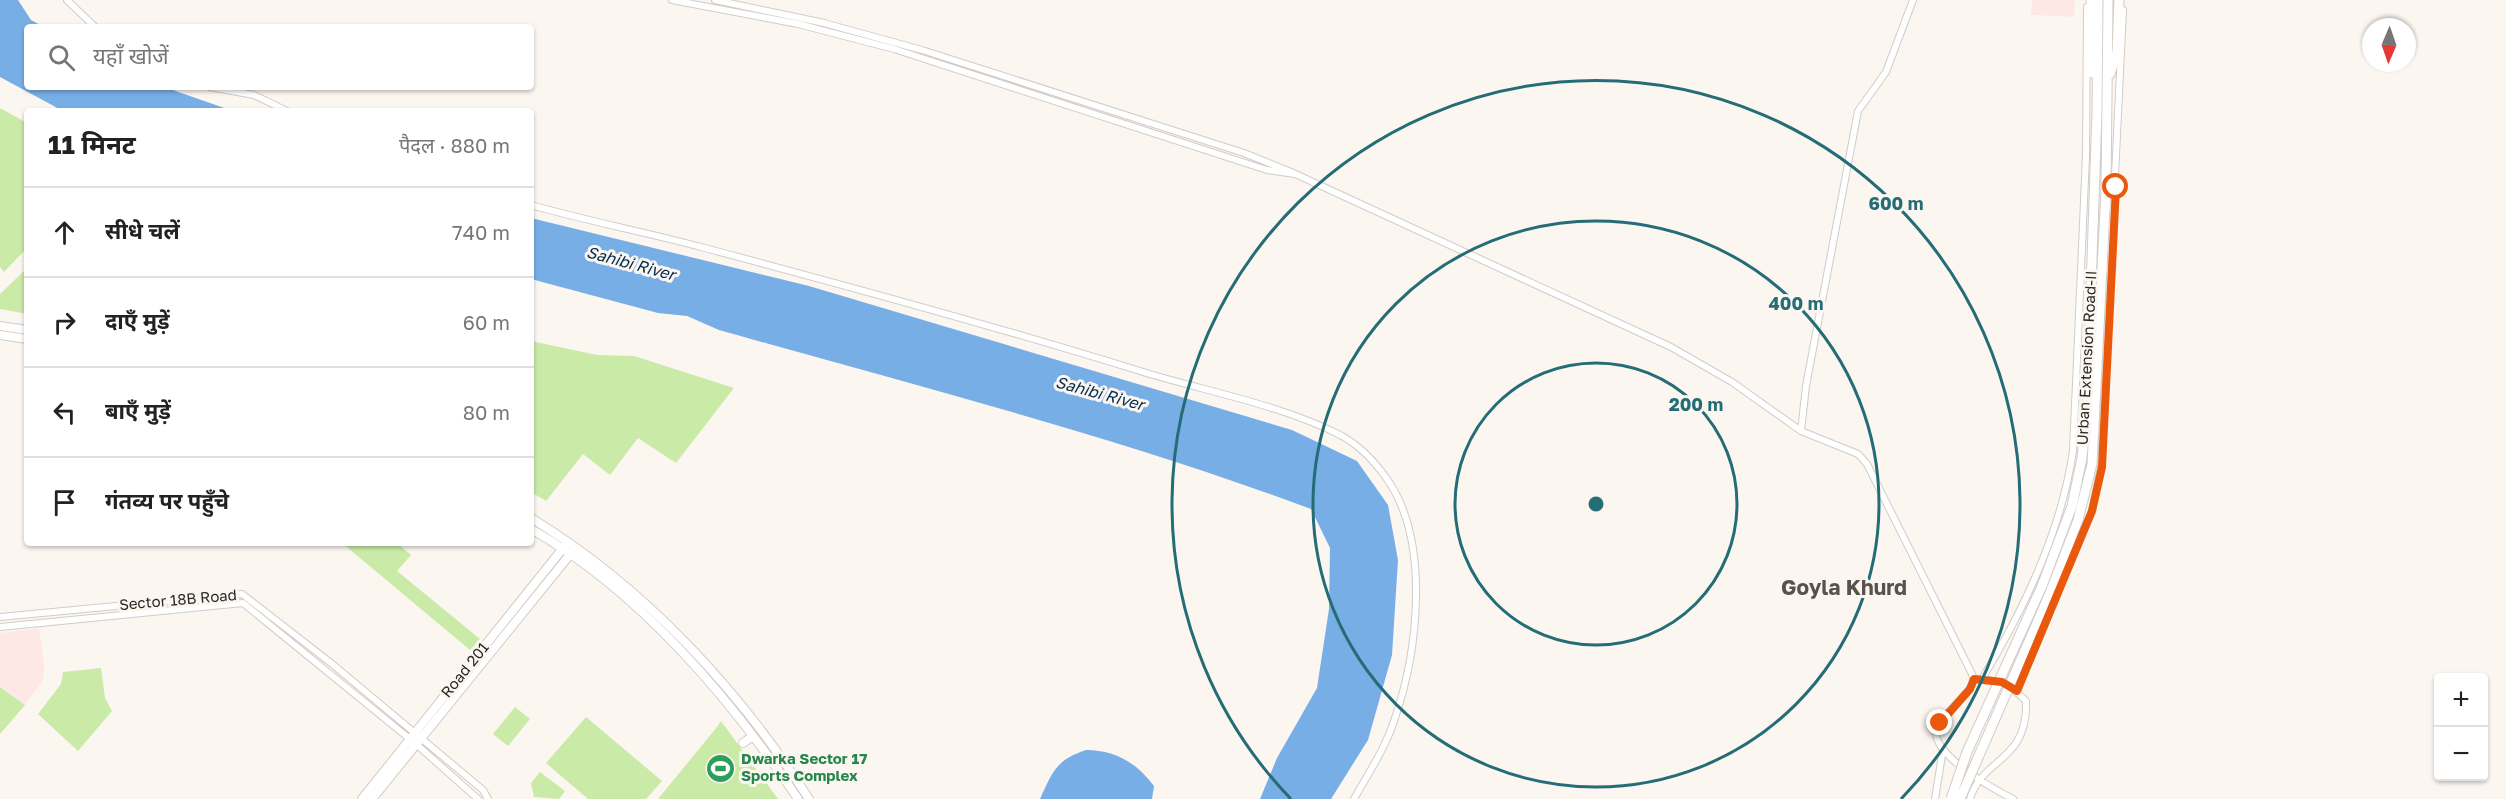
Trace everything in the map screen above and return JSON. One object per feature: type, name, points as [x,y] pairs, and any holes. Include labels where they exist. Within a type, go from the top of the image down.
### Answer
[{"type":"highway","points":[[2089,0],[2091,60],[2097,89]]},
{"type":"highway","name":"Urban Extension Road-II","points":[[2072,523],[2087,406],[2098,0]]},
{"type":"highway","name":"Urban Extension Road-II","points":[[1960,799],[2046,590],[2092,464],[2106,190],[2108,0]]},
{"type":"highway","points":[[2108,76],[2116,58],[2121,0]]},
{"type":"highway","name":"Urban Extension Road-II","points":[[1951,799],[1967,752],[2046,590]]},
{"type":"main road","points":[[0,326],[24,335]]},
{"type":"main road","points":[[0,335],[24,336]]},
{"type":"main road","points":[[534,520],[640,598],[734,695],[778,751],[809,799]]},
{"type":"main road","points":[[534,530],[569,546]]},
{"type":"main road","name":"Road 201","points":[[362,799],[570,555],[569,546]]},
{"type":"main road","name":"Road 201","points":[[372,799],[415,738],[569,546]]},
{"type":"main road","points":[[570,555],[604,580],[649,620],[753,736],[798,799]]},
{"type":"main road","points":[[743,743],[753,736]]},
{"type":"street","points":[[67,0],[92,24]]},
{"type":"street","points":[[672,0],[798,24],[886,46],[1268,170],[1295,174]]},
{"type":"street","points":[[715,0],[824,23],[922,51],[1244,153],[1346,195],[1663,343],[1732,382],[1801,431],[1858,454],[1867,464],[1912,549],[1936,604],[1974,679],[1970,689],[1938,727],[1937,736],[1943,749],[1979,781],[2013,799]]},
{"type":"street","points":[[1801,431],[1806,386],[1858,115],[1886,72],[1912,0]]},
{"type":"street","points":[[1982,679],[2017,616],[2040,566],[2068,482],[2073,441],[2086,156],[2089,0]]},
{"type":"street","points":[[2017,691],[2092,511],[2102,467],[2122,81],[2121,0]]},
{"type":"street","points":[[226,90],[254,95],[280,108]]},
{"type":"street","points":[[534,206],[942,311],[1248,402],[1316,425],[1349,440],[1382,473],[1400,503],[1412,540],[1415,582],[1413,634],[1397,712],[1386,741],[1354,799]]},
{"type":"street","name":"Sector 18B Road","points":[[0,617],[242,594],[415,738]]},
{"type":"street","name":"Sector 18B Road","points":[[0,627],[243,603],[415,738]]},
{"type":"street","points":[[1970,799],[1973,787],[1999,764],[2022,736],[2027,723],[2026,701],[2017,691],[2002,682],[1974,679]]},
{"type":"street","points":[[415,738],[478,799]]},
{"type":"street","points":[[415,738],[483,790],[489,799]]},
{"type":"street","points":[[1935,799],[1943,749]]},
{"type":"shaded area","points":[[2032,0],[2075,0],[2074,17],[2031,15]]},
{"type":"shaded area","points":[[39,628],[44,664],[43,680],[25,705],[0,686],[0,633]]},
{"type":"green space","points":[[0,108],[24,121],[24,251],[4,272],[0,267]]},
{"type":"green space","points":[[24,271],[24,313],[0,309],[0,294]]},
{"type":"green space","points":[[534,342],[597,355],[634,356],[734,388],[676,463],[638,438],[610,475],[583,454],[546,501],[534,494]]},
{"type":"green space","points":[[346,546],[400,546],[411,555],[397,571],[480,639],[470,650]]},
{"type":"green space","points":[[101,668],[105,698],[112,711],[78,751],[38,714],[61,684],[63,672]]},
{"type":"green space","points":[[0,687],[25,705],[0,734]]},
{"type":"green space","points":[[515,707],[530,719],[508,746],[493,734]]},
{"type":"green space","points":[[586,717],[662,781],[646,799],[588,799],[546,763]]},
{"type":"green space","name":"Dwarka Sector 17 Sports Complex","points":[[721,721],[778,799],[658,799],[717,727]]},
{"type":"green space","points":[[540,772],[565,791],[559,799],[534,797],[531,783]]},
{"type":"water","points":[[0,0],[18,0],[31,20],[38,24],[24,24],[24,90],[0,77]]},
{"type":"water","points":[[24,90],[173,90],[224,108],[57,108]]},
{"type":"water","name":"Sahibi River","points":[[534,219],[809,286],[1292,430],[1357,461],[1388,505],[1398,560],[1392,655],[1368,740],[1331,799],[1260,799],[1277,758],[1317,688],[1329,609],[1330,548],[1311,509],[1091,435],[719,330],[687,316],[658,313],[534,280]]},
{"type":"water","points":[[1086,750],[1116,755],[1133,765],[1154,786],[1152,799],[1040,799],[1057,768],[1068,758]]},
{"type":"place","name":"Dwarka Sector 17 Sports Complex","points":[[720,768]]},
{"type":"district","name":"Goyla Khurd","points":[[1844,588]]},
{"type":"route","points":[[1940,723],[1972,687],[1974,679],[2002,682],[2017,691],[2070,569],[2092,511],[2102,467],[2116,187]]}]
